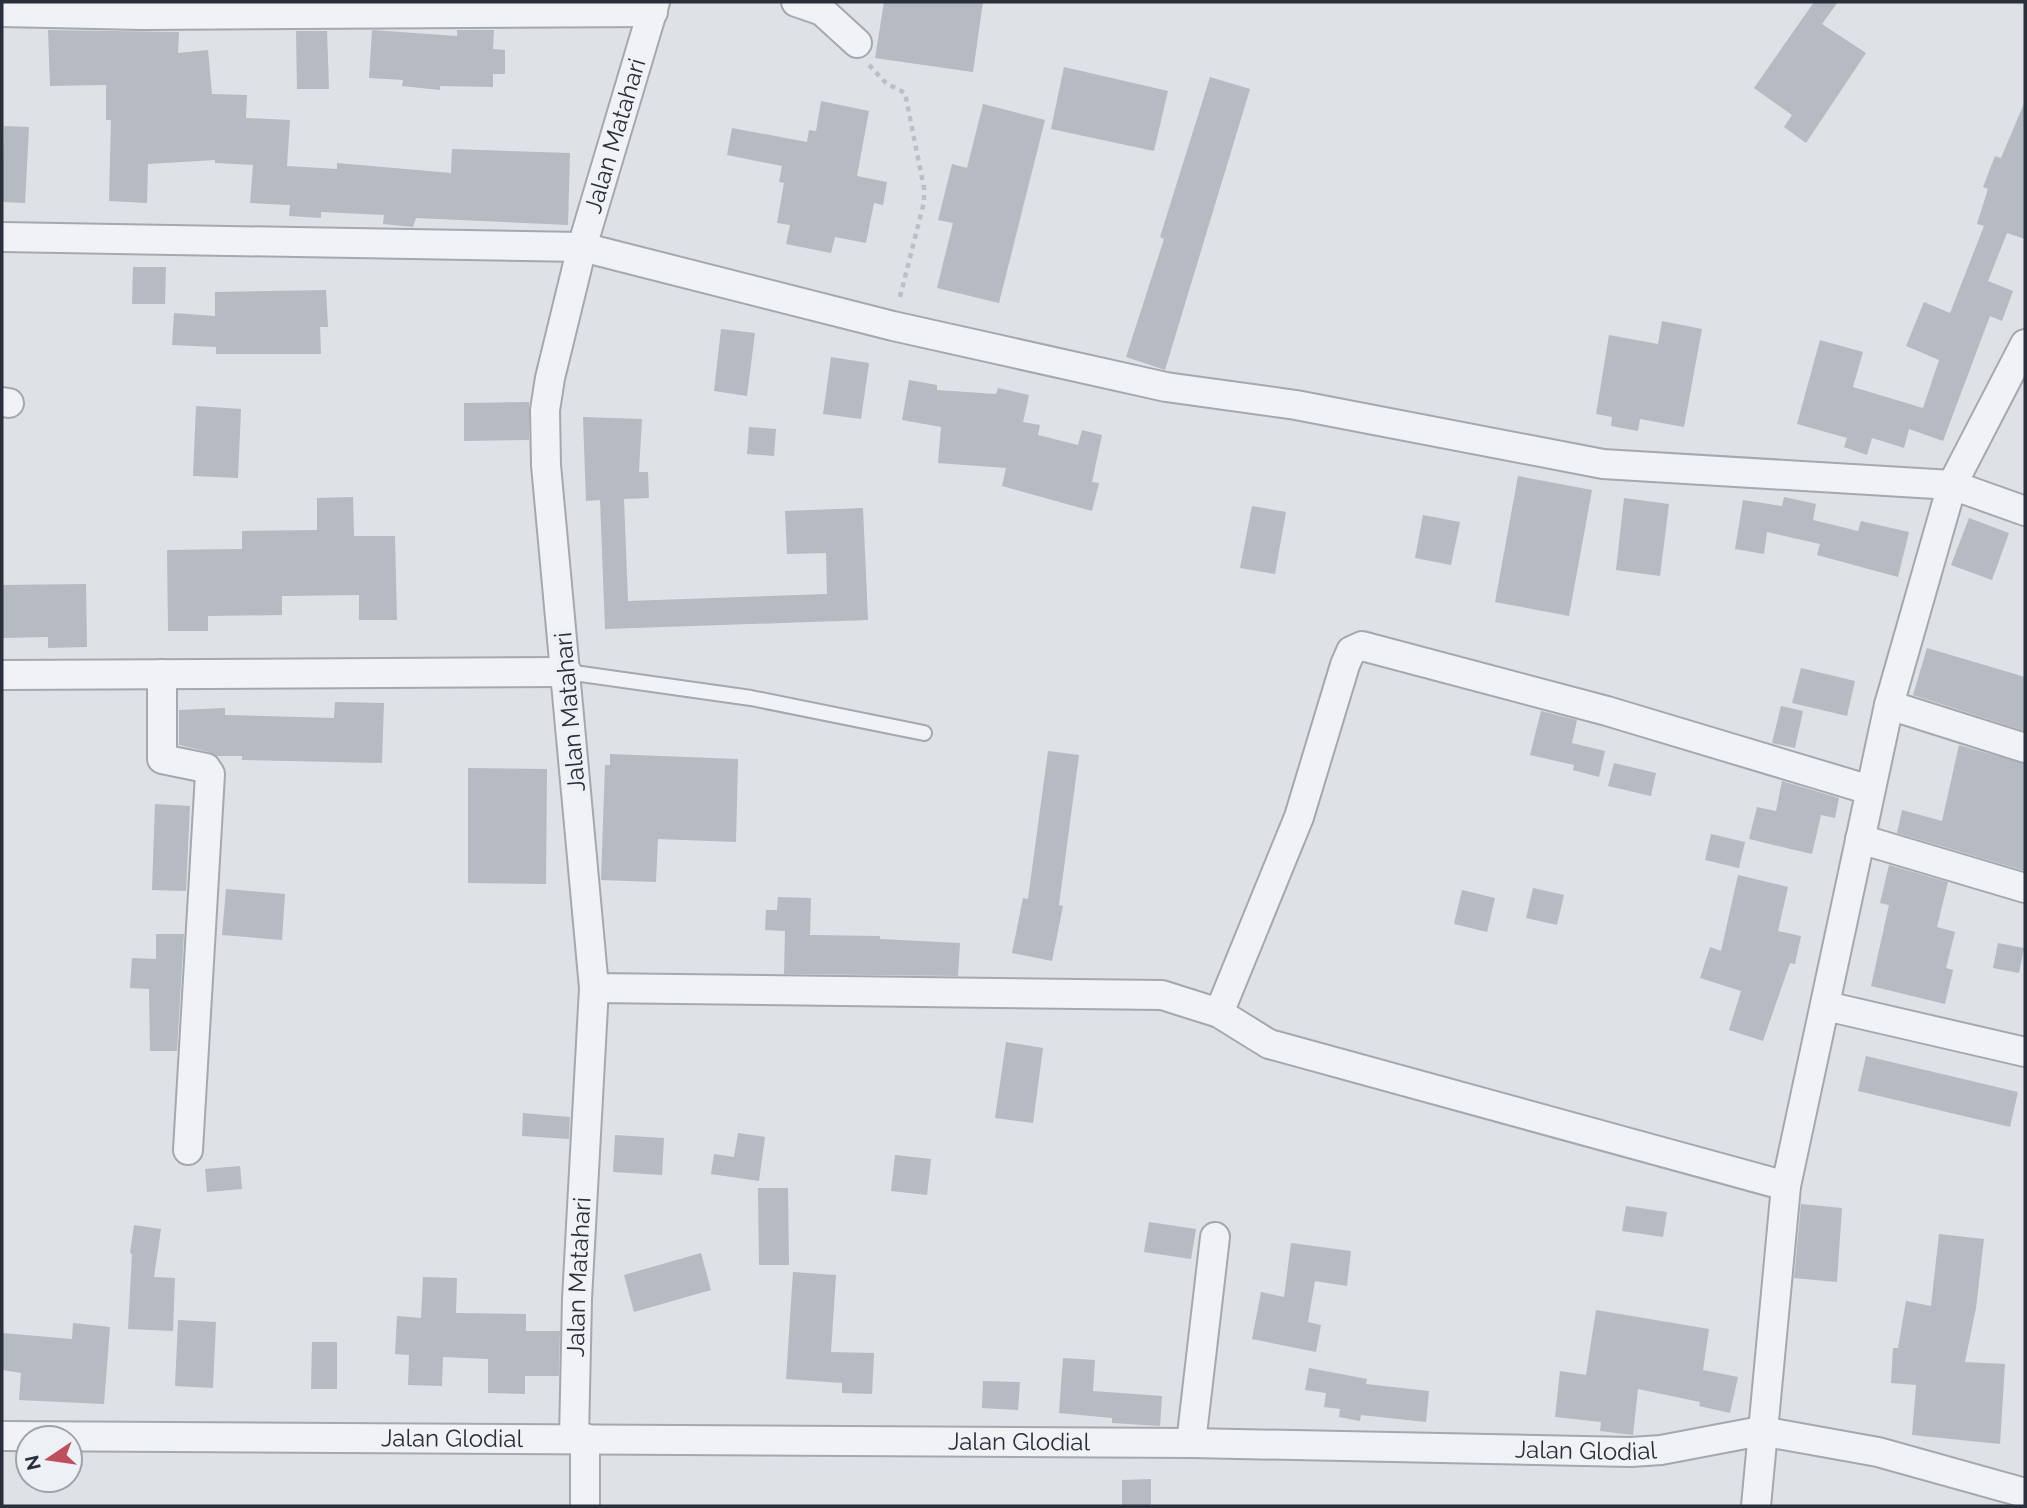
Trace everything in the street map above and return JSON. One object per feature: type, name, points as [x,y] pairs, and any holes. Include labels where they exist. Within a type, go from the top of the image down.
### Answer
[{"type":"street","points":[[796,2],[822,11],[858,43]]},
{"type":"street","points":[[2,12],[142,15],[654,7]]},
{"type":"street","name":"Jalan Matahari","points":[[585,1506],[579,1438],[577,1300],[594,988],[546,465],[545,410],[582,247],[654,7]]},
{"type":"street","points":[[2,237],[582,247],[893,326],[1166,387],[1296,405],[1603,464],[1952,485],[2025,512]]},
{"type":"street","points":[[1756,1506],[1786,1186],[1889,705],[1952,485],[2025,344]]},
{"type":"street","points":[[1219,1013],[1299,817],[1345,665],[1351,651],[1362,646],[1607,711],[1870,790]]},
{"type":"street","points":[[2,675],[567,672]]},
{"type":"street","points":[[162,674],[162,759],[206,768],[210,774],[188,1150]]},
{"type":"street","points":[[1889,705],[2025,748]]},
{"type":"street","points":[[1860,839],[2025,888]]},
{"type":"street","points":[[594,988],[1162,995],[1219,1013],[1256,1037],[1278,1046],[1786,1186]]},
{"type":"street","points":[[1826,1006],[2025,1052]]},
{"type":"street","points":[[1191,1443],[1215,1237]]},
{"type":"street","name":"Jalan Glodial","points":[[2,1436],[1191,1443],[1631,1452],[1661,1450],[1761,1431],[1878,1452],[2025,1493]]},
{"type":"lane","points":[[567,672],[751,698],[925,733]]},
{"type":"path","points":[[858,43],[878,77],[905,93],[924,188],[924,202],[893,326]]},
{"type":"building","points":[[884,2],[983,2],[973,72],[875,58]]},
{"type":"building","points":[[1814,2],[1838,2],[1822,24],[1866,53],[1806,143],[1784,127],[1792,115],[1754,88]]},
{"type":"building","points":[[48,30],[179,32],[178,53],[208,50],[212,94],[247,95],[246,118],[290,120],[287,166],[337,169],[337,163],[451,173],[452,149],[570,153],[568,225],[416,218],[413,227],[383,224],[384,215],[321,212],[321,218],[289,216],[290,205],[250,203],[253,165],[215,163],[215,160],[148,164],[147,203],[109,201],[111,120],[106,120],[106,85],[50,86]]},
{"type":"building","points":[[372,30],[457,36],[457,30],[494,30],[493,49],[505,50],[505,74],[493,74],[493,87],[440,86],[440,90],[402,86],[403,80],[369,78]]},
{"type":"building","points":[[296,31],[327,31],[329,89],[297,89]]},
{"type":"building","points":[[1064,67],[1168,91],[1154,151],[1051,129]]},
{"type":"building","points":[[1210,77],[1250,89],[1165,370],[1126,357],[1164,239],[1160,237]]},
{"type":"building","points":[[821,101],[869,111],[857,176],[887,182],[883,205],[874,203],[866,243],[835,237],[831,253],[786,244],[790,225],[777,223],[784,183],[779,182],[782,166],[727,155],[732,128],[807,142],[809,130],[816,131]]},
{"type":"building","points":[[2025,101],[2025,239],[2007,233],[1988,281],[2013,291],[2002,321],[1990,316],[1943,441],[1909,429],[1904,448],[1872,438],[1867,455],[1844,447],[1847,438],[1797,424],[1820,340],[1863,352],[1853,387],[1923,408],[1939,360],[1906,346],[1924,302],[1950,313],[1984,226],[1977,224],[1988,189],[1983,187],[1995,156],[2001,158]]},
{"type":"building","points":[[983,104],[1045,120],[999,303],[937,288],[953,223],[938,220],[952,164],[967,168]]},
{"type":"building","points":[[4,126],[29,127],[25,203],[2,202]]},
{"type":"building","points":[[133,267],[166,267],[165,304],[132,304]]},
{"type":"building","points":[[326,290],[328,327],[320,327],[321,354],[216,354],[216,347],[172,345],[174,313],[215,316],[215,292]]},
{"type":"building","points":[[1662,321],[1702,329],[1684,427],[1640,419],[1638,431],[1611,426],[1612,417],[1596,414],[1609,335],[1658,344]]},
{"type":"building","points":[[721,329],[755,333],[747,396],[714,391]]},
{"type":"building","points":[[831,357],[869,363],[861,419],[823,414]]},
{"type":"building","points":[[909,380],[937,385],[937,390],[996,394],[998,388],[1029,395],[1023,422],[1040,425],[1038,435],[1078,445],[1082,430],[1102,435],[1092,482],[1099,483],[1092,511],[1002,486],[1006,468],[938,463],[941,427],[902,420]]},
{"type":"building","points":[[529,402],[529,440],[464,441],[464,403]]},
{"type":"building","points":[[196,406],[241,409],[238,478],[193,476]]},
{"type":"building","points":[[583,417],[642,419],[639,472],[648,472],[649,498],[624,499],[628,601],[827,594],[826,553],[787,554],[785,511],[863,508],[868,620],[605,629],[600,500],[586,501]]},
{"type":"building","points":[[749,427],[776,429],[774,456],[747,454]]},
{"type":"building","points":[[1518,476],[1592,490],[1569,616],[1495,602]]},
{"type":"building","points":[[353,497],[354,536],[395,536],[397,620],[359,620],[359,595],[282,596],[282,615],[208,616],[208,631],[168,631],[167,550],[242,549],[242,531],[317,530],[317,498]]},
{"type":"building","points":[[1784,497],[1816,504],[1813,520],[1858,531],[1861,521],[1909,532],[1898,577],[1817,555],[1820,544],[1767,532],[1764,554],[1735,549],[1743,500],[1782,506]]},
{"type":"building","points":[[1624,498],[1669,504],[1660,576],[1616,570]]},
{"type":"building","points":[[1252,506],[1286,512],[1275,574],[1240,568]]},
{"type":"building","points":[[1423,515],[1460,522],[1451,565],[1415,558]]},
{"type":"building","points":[[1969,518],[2009,533],[1992,580],[1951,565]]},
{"type":"building","points":[[86,584],[87,647],[48,648],[48,637],[2,638],[2,585]]},
{"type":"building","points":[[1927,648],[2025,677],[2025,731],[1913,695]]},
{"type":"building","points":[[1801,668],[1855,681],[1847,716],[1792,703]]},
{"type":"building","points":[[335,702],[384,703],[382,763],[242,760],[242,756],[217,756],[179,745],[179,710],[225,708],[225,715],[334,718]]},
{"type":"building","points":[[1781,706],[1803,711],[1795,748],[1772,743]]},
{"type":"building","points":[[1541,711],[1577,720],[1572,743],[1605,751],[1599,777],[1573,770],[1574,765],[1530,755]]},
{"type":"building","points":[[1959,745],[2025,764],[2025,871],[1897,833],[1902,810],[1942,821]]},
{"type":"building","points":[[1048,751],[1079,755],[1059,905],[1063,906],[1052,961],[1012,953],[1023,898],[1028,899]]},
{"type":"building","points":[[610,754],[738,759],[736,842],[658,839],[656,882],[601,880],[605,765],[610,765]]},
{"type":"building","points":[[1614,763],[1656,773],[1651,796],[1608,786]]},
{"type":"building","points":[[468,768],[547,769],[546,884],[468,883]]},
{"type":"building","points":[[1782,781],[1839,798],[1835,818],[1821,815],[1812,854],[1749,839],[1757,807],[1776,811]]},
{"type":"building","points":[[155,804],[190,806],[186,891],[152,890]]},
{"type":"building","points":[[1711,834],[1745,842],[1739,868],[1705,860]]},
{"type":"building","points":[[1889,865],[1948,882],[1937,927],[1955,932],[1946,968],[1953,970],[1945,1004],[1871,986],[1889,905],[1880,903]]},
{"type":"building","points":[[1738,875],[1788,887],[1778,931],[1801,936],[1795,964],[1790,963],[1763,1041],[1729,1030],[1741,991],[1700,978],[1710,947],[1721,951]]},
{"type":"building","points":[[1533,888],[1564,895],[1557,925],[1526,918]]},
{"type":"building","points":[[226,889],[285,894],[282,940],[222,935]]},
{"type":"building","points":[[1462,890],[1495,898],[1487,932],[1454,924]]},
{"type":"building","points":[[778,897],[811,898],[810,935],[880,936],[880,939],[960,943],[958,976],[784,974],[785,931],[765,930],[766,910],[777,910]]},
{"type":"building","points":[[156,934],[184,934],[177,1051],[150,1051],[149,989],[130,988],[132,958],[156,959]]},
{"type":"building","points":[[1998,943],[2024,948],[2019,973],[1993,968]]},
{"type":"building","points":[[1006,1042],[1043,1048],[1033,1123],[995,1118]]},
{"type":"building","points":[[1866,1056],[2018,1092],[2010,1127],[1858,1091]]},
{"type":"building","points":[[523,1113],[570,1117],[569,1139],[522,1136]]},
{"type":"building","points":[[738,1133],[765,1137],[759,1181],[711,1174],[714,1154],[734,1157]]},
{"type":"building","points":[[615,1135],[664,1138],[662,1175],[613,1172]]},
{"type":"building","points":[[895,1155],[931,1159],[927,1195],[891,1191]]},
{"type":"building","points":[[240,1166],[242,1189],[207,1192],[205,1169]]},
{"type":"building","points":[[758,1188],[788,1188],[789,1265],[759,1265]]},
{"type":"building","points":[[1801,1204],[1842,1208],[1837,1282],[1794,1278]]},
{"type":"building","points":[[1626,1206],[1667,1212],[1663,1237],[1622,1231]]},
{"type":"building","points":[[1149,1222],[1196,1229],[1191,1259],[1144,1252]]},
{"type":"building","points":[[134,1225],[161,1229],[154,1277],[175,1278],[173,1331],[128,1329],[130,1253]]},
{"type":"building","points":[[1939,1234],[1984,1239],[1976,1308],[1965,1362],[2005,1364],[2000,1444],[1912,1435],[1916,1385],[1891,1383],[1893,1348],[1898,1348],[1906,1301],[1931,1306]]},
{"type":"building","points":[[1291,1243],[1351,1251],[1347,1286],[1315,1281],[1308,1322],[1321,1325],[1316,1352],[1252,1339],[1261,1292],[1284,1297]]},
{"type":"building","points":[[701,1253],[711,1290],[634,1312],[624,1275]]},
{"type":"building","points":[[793,1272],[836,1275],[831,1352],[874,1353],[872,1394],[842,1393],[842,1383],[786,1379]]},
{"type":"building","points":[[423,1277],[457,1278],[456,1313],[526,1314],[526,1331],[560,1331],[559,1376],[525,1376],[525,1394],[488,1393],[488,1359],[443,1357],[442,1386],[408,1385],[409,1355],[395,1354],[397,1316],[421,1318]]},
{"type":"building","points":[[1596,1310],[1709,1329],[1703,1370],[1738,1377],[1730,1413],[1699,1406],[1700,1402],[1638,1389],[1633,1435],[1600,1431],[1601,1422],[1555,1417],[1560,1371],[1586,1375]]},
{"type":"building","points":[[178,1320],[216,1322],[213,1388],[175,1386]]},
{"type":"building","points":[[73,1323],[110,1327],[104,1404],[19,1400],[21,1373],[2,1370],[2,1333],[72,1339]]},
{"type":"building","points":[[312,1342],[337,1342],[337,1389],[311,1389]]},
{"type":"building","points":[[1063,1358],[1095,1360],[1093,1391],[1162,1396],[1160,1426],[1112,1423],[1112,1418],[1059,1413]]},
{"type":"building","points":[[1309,1368],[1367,1379],[1366,1384],[1429,1391],[1426,1422],[1361,1415],[1360,1421],[1339,1417],[1340,1409],[1324,1407],[1326,1393],[1305,1390]]},
{"type":"building","points":[[983,1381],[1020,1382],[1018,1410],[982,1408]]},
{"type":"building","points":[[1151,1479],[1151,1506],[1122,1506],[1122,1480]]}]
